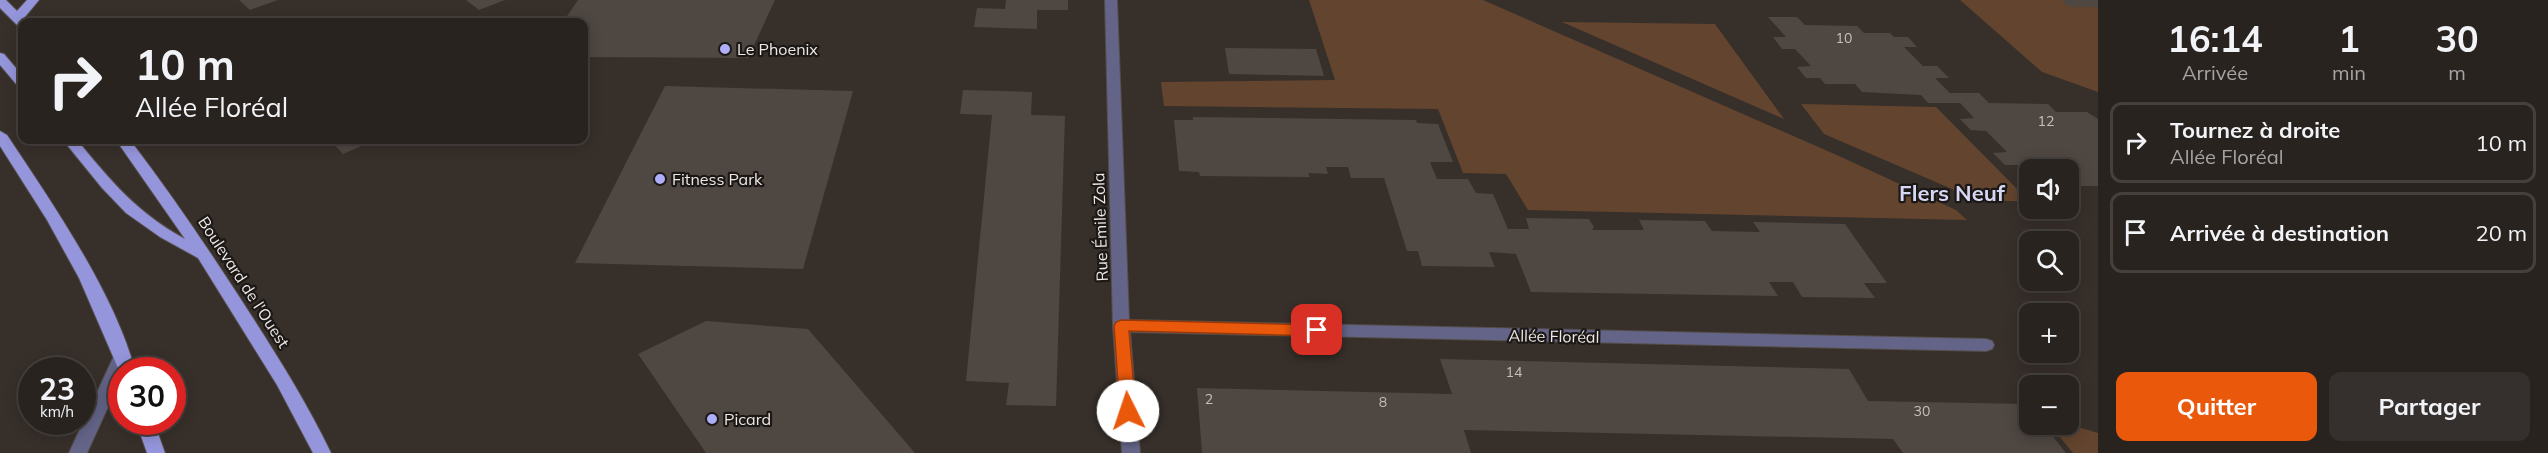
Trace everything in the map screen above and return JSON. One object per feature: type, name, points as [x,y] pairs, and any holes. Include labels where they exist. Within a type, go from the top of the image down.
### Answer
[{"type":"main road","points":[[21,18],[33,0]]},
{"type":"main road","points":[[0,1],[18,18]]},
{"type":"main road","points":[[0,57],[18,77]]},
{"type":"main road","points":[[0,135],[60,227],[104,309],[123,357]]},
{"type":"main road","points":[[73,144],[130,210],[173,239],[205,256]]},
{"type":"main road","name":"Boulevard de l'Ouest","points":[[126,144],[168,200],[205,256],[297,403],[322,453]]},
{"type":"main road","points":[[150,435],[156,453]]},
{"type":"street","name":"Rue Émile Zola","points":[[1111,0],[1121,326],[1131,453]]},
{"type":"street","name":"Allée Floréal","points":[[1121,326],[1986,345]]},
{"type":"street","points":[[78,453],[108,396]]},
{"type":"shaded area","points":[[1309,0],[1483,0],[1839,156],[1956,210],[1967,220],[1528,210],[1506,174],[1463,173],[1438,109],[1164,106],[1161,82],[1335,80]]},
{"type":"shaded area","points":[[1960,0],[2098,0],[2098,92],[2042,72]]},
{"type":"shaded area","points":[[1562,22],[1715,24],[1784,119]]},
{"type":"shaded area","points":[[1801,104],[1936,107],[2019,191],[2019,201],[1980,201],[1824,134]]},
{"type":"shaded area","points":[[2079,427],[2098,433],[2098,453],[2073,453],[2058,435],[2079,435]]},
{"type":"building","points":[[239,0],[278,0],[250,10]]},
{"type":"building","points":[[466,0],[505,0],[479,10]]},
{"type":"building","points":[[578,0],[775,0],[748,58],[588,57],[588,18],[566,18]]},
{"type":"building","points":[[1006,0],[1068,0],[1068,10],[1037,10],[1037,29],[974,27],[977,8],[1005,9]]},
{"type":"building","points":[[2061,0],[2098,0],[2098,7],[2069,7]]},
{"type":"building","points":[[1768,17],[1797,17],[1805,25],[1857,26],[1864,33],[1890,33],[1894,37],[1908,37],[1917,47],[1904,47],[1923,66],[1937,66],[1949,78],[1935,78],[1950,93],[1979,93],[1989,103],[2048,104],[2056,112],[2087,112],[2098,119],[2098,186],[2079,186],[2079,159],[2019,159],[2019,165],[2005,165],[1993,153],[2007,152],[1986,131],[1971,130],[1960,119],[1974,118],[1960,103],[1928,103],[1921,95],[1862,92],[1855,84],[1825,84],[1820,78],[1806,78],[1797,67],[1811,66],[1795,49],[1782,49],[1773,37],[1786,37]]},
{"type":"building","points":[[1225,48],[1316,49],[1324,76],[1229,74]]},
{"type":"building","points":[[665,86],[853,91],[803,269],[575,263]]},
{"type":"building","points":[[963,90],[1032,92],[1031,115],[1065,116],[1056,406],[1006,405],[1009,383],[966,381],[992,115],[960,114]]},
{"type":"building","points":[[1193,117],[1416,120],[1417,123],[1438,124],[1453,162],[1430,162],[1437,179],[1468,179],[1476,193],[1493,194],[1508,229],[1529,229],[1526,218],[1589,219],[1594,227],[1592,230],[1644,230],[1639,220],[1705,221],[1712,231],[1760,232],[1753,222],[1845,224],[1887,283],[1864,283],[1875,298],[1802,297],[1793,282],[1769,282],[1778,296],[1531,292],[1516,254],[1489,252],[1495,267],[1422,266],[1418,251],[1407,251],[1384,178],[1351,178],[1348,167],[1326,167],[1328,174],[1308,173],[1310,177],[1200,176],[1199,172],[1179,171],[1174,120],[1193,120]]},
{"type":"building","points":[[334,144],[366,144],[343,154]]},
{"type":"building","points":[[706,321],[808,329],[915,453],[706,453],[638,354]]},
{"type":"building","points":[[1440,359],[1849,369],[1868,401],[2019,404],[2019,435],[2052,435],[2066,453],[1903,453],[1893,439],[1464,430],[1471,453],[1202,453],[1197,388],[1452,394]]},
{"type":"place","name":"Le Phoenix","points":[[725,49]]},
{"type":"place","name":"Fitness Park","points":[[660,179]]},
{"type":"place","name":"Picard","points":[[712,419]]},
{"type":"district","name":"Flers Neuf","points":[[1952,193]]},
{"type":"route","points":[[1128,411],[1121,326],[1317,330]]}]
